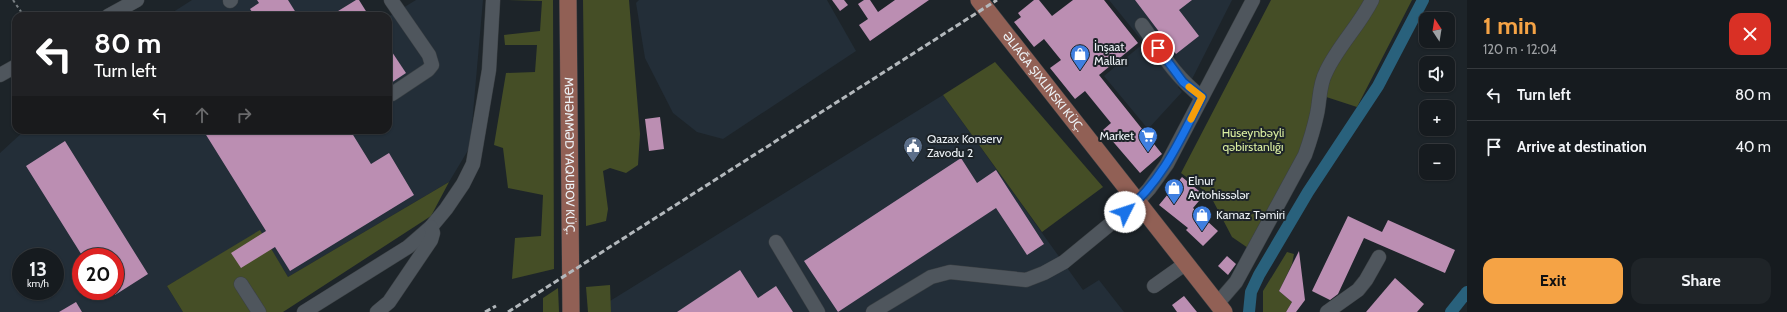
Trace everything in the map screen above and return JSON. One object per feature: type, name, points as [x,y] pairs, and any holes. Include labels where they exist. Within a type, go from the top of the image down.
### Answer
[{"type":"main road","name":"MƏHƏMMƏD YAQUBOV KÜÇ.","points":[[568,0],[571,312]]},
{"type":"main road","points":[[979,0],[1221,308]]},
{"type":"street","points":[[115,12],[137,0]]},
{"type":"street","points":[[391,0],[429,55],[432,65],[428,70],[392,94]]},
{"type":"street","points":[[304,312],[408,247],[431,227],[463,184],[473,164],[489,70],[493,0]]},
{"type":"street","points":[[873,312],[931,277],[950,272],[1026,280],[1044,273],[1064,262],[1137,202],[1168,164],[1253,0]]},
{"type":"street","points":[[1221,308],[1305,155],[1312,135],[1321,85],[1326,72],[1360,23],[1372,0]]},
{"type":"street","points":[[1142,25],[1183,82],[1202,97]]},
{"type":"street","points":[[0,74],[12,68]]},
{"type":"street","points":[[377,312],[389,302],[431,240],[433,233],[431,227]]},
{"type":"street","points":[[776,242],[818,312]]},
{"type":"street","points":[[1327,312],[1358,290],[1366,280],[1379,257]]},
{"type":"street","points":[[1154,286],[1186,264]]},
{"type":"street","points":[[241,284],[259,312]]},
{"type":"path","points":[[13,0],[21,12]]},
{"type":"shaded area","points":[[192,0],[359,0],[366,12],[173,12]]},
{"type":"shaded area","points":[[416,0],[483,0],[470,147],[449,182],[288,277],[260,231],[167,286],[183,312],[0,312],[0,153],[21,134],[392,134],[392,15]]},
{"type":"shaded area","points":[[639,0],[827,0],[856,51],[723,139],[697,132],[673,113],[645,58],[636,3]]},
{"type":"shaded area","points":[[1109,0],[1232,0],[1191,81],[1183,82],[1178,87],[1182,92],[1148,129],[1104,76],[1144,43]]},
{"type":"shaded area","name":"Qazax Konserv Zavodu 2","points":[[943,95],[1083,290],[1099,280],[1124,312],[611,312],[610,301]]},
{"type":"green space","points":[[508,0],[553,0],[554,269],[512,279],[515,238],[541,236],[543,195],[508,188],[503,148],[494,145],[506,73],[535,72],[537,45],[505,45],[504,35],[540,31],[542,1]]},
{"type":"green space","points":[[583,0],[629,0],[640,134],[638,165],[626,173],[610,168],[603,171],[608,209],[606,221],[586,226]]},
{"type":"green space","name":"Hüseynbəyli qəbirstanlığı","points":[[1271,0],[1412,0],[1357,107],[1314,93],[1312,120],[1301,154],[1248,248],[1232,237],[1210,195],[1181,173]]},
{"type":"green space","points":[[995,62],[1103,187],[1042,232],[943,95]]},
{"type":"green space","points":[[449,182],[431,216],[283,312],[183,312],[167,286],[260,230],[288,277]]},
{"type":"green space","points":[[1287,252],[1294,254],[1292,264],[1279,291],[1292,302],[1286,312],[1263,312],[1263,291]]},
{"type":"green space","points":[[610,285],[611,312],[588,312],[586,287]]},
{"type":"green space","points":[[558,288],[559,312],[543,312],[543,298]]},
{"type":"building","points":[[257,0],[288,0],[296,12],[252,12],[250,9],[259,3]]},
{"type":"building","points":[[356,0],[359,0],[366,12],[336,12]]},
{"type":"building","points":[[832,0],[844,0],[848,5],[840,11]]},
{"type":"building","points":[[864,0],[870,0],[878,12],[895,0],[929,0],[870,41],[859,25],[868,19],[858,4]]},
{"type":"building","points":[[1034,0],[1039,0],[1052,16],[1073,0],[1104,0],[1138,43],[1099,75],[1162,154],[1140,173],[1103,130],[1111,123],[1085,91],[1075,99],[1050,68],[1061,60],[1044,39],[1034,47],[1014,22],[1021,17],[1018,13]]},
{"type":"building","points":[[1135,0],[1192,0],[1179,10],[1199,36],[1176,54]]},
{"type":"building","points":[[392,52],[406,73],[392,82]]},
{"type":"building","points":[[660,117],[664,149],[649,151],[645,119]]},
{"type":"building","points":[[205,134],[352,134],[371,164],[389,153],[414,195],[290,271],[275,247],[241,268],[231,253],[266,231]]},
{"type":"building","points":[[65,141],[148,274],[124,289],[124,248],[77,248],[26,166]]},
{"type":"building","points":[[961,158],[977,183],[996,170],[1044,244],[1027,255],[996,208],[838,312],[804,261]]},
{"type":"building","points":[[1182,177],[1204,195],[1193,208],[1218,231],[1203,246],[1186,230],[1188,228],[1159,205]]},
{"type":"building","points":[[1348,216],[1382,232],[1388,220],[1455,250],[1445,273],[1364,238],[1338,294],[1330,300],[1312,291]]},
{"type":"building","points":[[1299,251],[1305,300],[1296,312],[1286,312],[1292,302],[1279,291]]},
{"type":"building","points":[[1227,256],[1236,264],[1228,275],[1218,266]]},
{"type":"building","points":[[740,270],[758,298],[776,286],[793,312],[677,312]]},
{"type":"building","points":[[1395,278],[1424,304],[1417,312],[1366,312]]},
{"type":"building","points":[[1184,296],[1197,312],[1177,312],[1172,305]]},
{"type":"building","points":[[76,302],[82,312],[59,312]]},
{"type":"waterway","points":[[1249,312],[1251,292],[1259,275],[1308,192],[1378,86],[1423,0]]},
{"type":"waterway","points":[[1451,312],[1467,292]]},
{"type":"railway","points":[[508,312],[997,0]]},
{"type":"railway","points":[[485,312],[496,306]]},
{"type":"slow traffic","points":[[1189,87],[1202,97],[1191,119]]},
{"type":"place","name":"İnşaat Malları","points":[[1080,71]]},
{"type":"place","name":"Market","points":[[1148,153]]},
{"type":"place","name":"Qazax Konserv Zavodu 2","points":[[913,163]]},
{"type":"place","name":"Elnur Avtohissələr","points":[[1174,205]]},
{"type":"place","name":"Kamaz Təmiri","points":[[1202,232]]},
{"type":"route","points":[[1125,212],[1143,196],[1160,176],[1168,164],[1202,97],[1183,82],[1158,48]]}]
